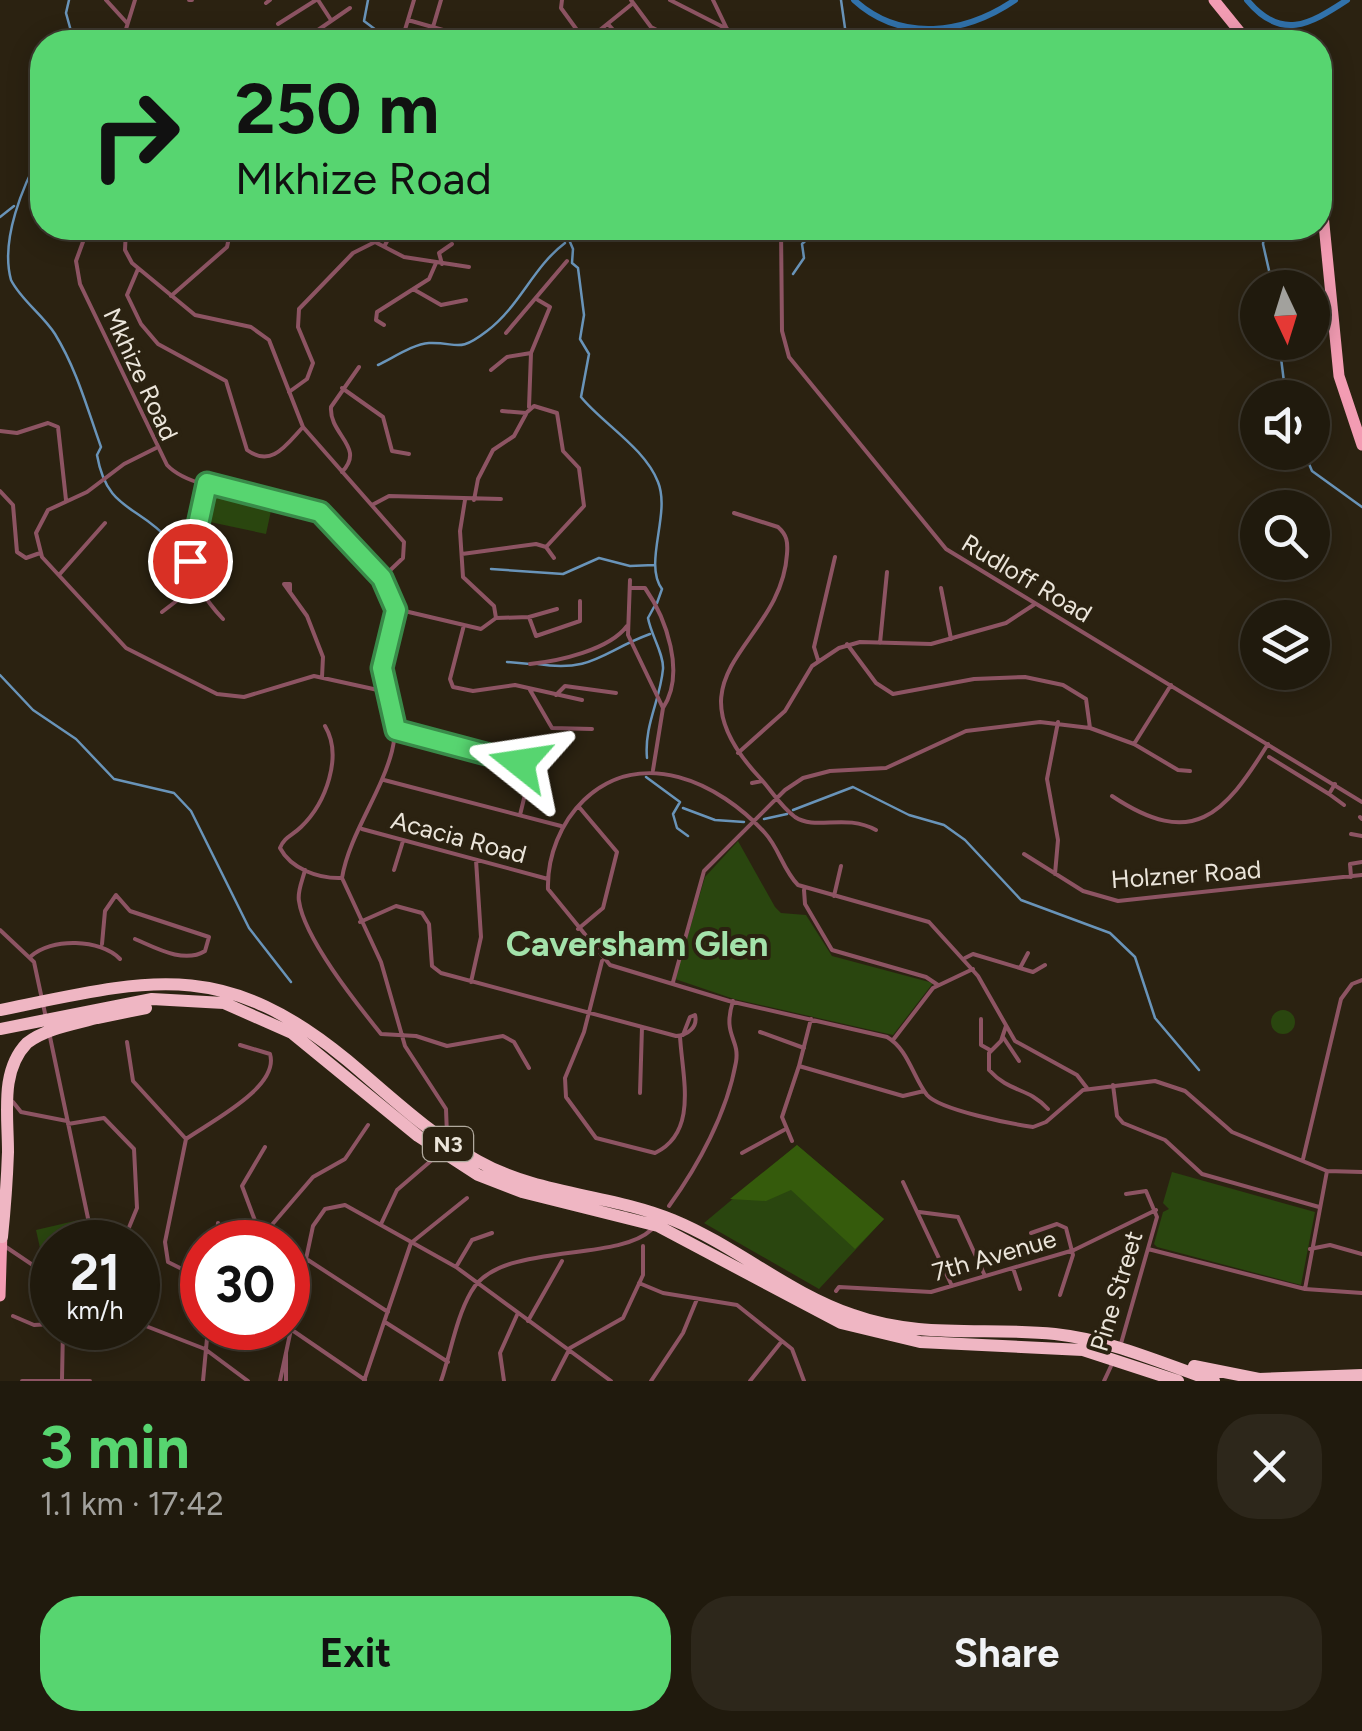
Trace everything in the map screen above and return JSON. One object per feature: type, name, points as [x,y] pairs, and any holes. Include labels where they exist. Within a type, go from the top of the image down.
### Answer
[{"type":"highway","points":[[1214,0],[1238,30]]},
{"type":"highway","points":[[1326,240],[1339,376],[1362,446]]},
{"type":"highway","points":[[0,1008],[40,998],[150,982],[197,984],[232,993]]},
{"type":"highway","name":"N3","points":[[0,1018],[154,988],[232,993],[297,1022],[425,1128],[484,1165],[527,1182],[674,1220],[833,1308],[902,1328],[1056,1334],[1214,1381]]},
{"type":"highway","name":"N3","points":[[0,1029],[175,998],[224,1003],[276,1023],[317,1051],[418,1136],[469,1170],[522,1192],[658,1226],[841,1323],[920,1342],[1062,1347],[1130,1357],[1178,1381]]},
{"type":"highway","points":[[0,1038],[164,1006],[201,1005],[276,1023]]},
{"type":"highway","points":[[0,1296],[8,1146],[2,1096],[7,1070],[16,1054],[36,1037],[100,1017]]},
{"type":"highway","points":[[0,1117],[3,1243]]},
{"type":"highway","points":[[1130,1357],[1242,1378],[1362,1375]]},
{"type":"highway","points":[[1130,1357],[1166,1381]]},
{"type":"street","points":[[106,0],[127,23]]},
{"type":"street","points":[[278,24],[317,0],[331,20]]},
{"type":"street","points":[[405,30],[414,0]]},
{"type":"street","points":[[433,27],[441,0]]},
{"type":"street","points":[[562,0],[560,8],[577,30]]},
{"type":"street","points":[[670,0],[727,29]]},
{"type":"street","points":[[713,0],[727,29]]},
{"type":"street","points":[[125,30],[135,1]]},
{"type":"street","points":[[601,30],[632,2],[657,30]]},
{"type":"street","points":[[317,30],[350,8]]},
{"type":"street","points":[[408,20],[438,30]]},
{"type":"street","points":[[608,24],[613,30]]},
{"type":"street","name":"Mkhize Road","points":[[83,240],[77,255],[80,284],[156,448],[172,471],[320,512],[382,578],[396,610]]},
{"type":"street","points":[[125,240],[125,250],[138,269],[201,318],[263,334],[274,349],[302,427],[405,548],[401,561],[382,578]]},
{"type":"street","points":[[172,296],[230,240]]},
{"type":"street","points":[[385,245],[388,240]]},
{"type":"street","name":"Rudloff Road","points":[[782,240],[782,331],[792,362],[938,542],[1362,802]]},
{"type":"street","points":[[290,392],[307,379],[313,362],[298,322],[302,305],[359,248],[372,242],[404,256],[469,267]]},
{"type":"street","points":[[384,325],[375,319],[377,312],[432,276],[439,264],[439,253],[452,244]]},
{"type":"street","points":[[506,333],[538,300],[566,261]]},
{"type":"street","points":[[138,269],[127,290],[141,324],[168,351],[210,368],[226,380],[247,450],[260,457],[274,456],[302,427]]},
{"type":"street","points":[[413,289],[441,305],[466,300]]},
{"type":"street","points":[[474,500],[478,480],[492,450],[513,437],[528,410],[531,353],[550,307],[538,300]]},
{"type":"street","points":[[491,370],[508,357],[531,353]]},
{"type":"street","points":[[342,472],[352,452],[333,426],[330,413],[359,366]]},
{"type":"street","points":[[342,388],[383,417],[392,450],[409,454]]},
{"type":"street","points":[[502,411],[558,414],[563,451],[578,465],[585,496],[580,512],[546,547]]},
{"type":"street","points":[[0,431],[17,433],[48,423],[58,427],[66,500]]},
{"type":"street","points":[[156,448],[48,510],[40,522],[40,553],[129,650],[217,694],[244,697],[298,678],[322,677],[387,692]]},
{"type":"street","points":[[207,483],[190,564],[196,586],[223,619]]},
{"type":"street","points":[[0,491],[13,504],[18,554],[26,558],[40,553]]},
{"type":"street","points":[[372,505],[388,496],[501,499]]},
{"type":"street","points":[[465,500],[462,554],[466,583],[494,606],[496,618]]},
{"type":"street","points":[[734,512],[785,534],[786,563],[777,601],[736,653],[724,684],[724,720],[738,753],[777,799],[805,822],[850,819],[876,830]]},
{"type":"street","points":[[59,575],[104,523]]},
{"type":"street","points":[[462,554],[532,544],[546,547],[554,558]]},
{"type":"street","points":[[818,660],[814,646],[835,556]]},
{"type":"street","points":[[880,643],[886,572]]},
{"type":"street","points":[[630,580],[627,626],[662,707]]},
{"type":"street","points":[[162,612],[196,586]]},
{"type":"street","points":[[630,588],[645,588],[663,616],[673,670],[662,707],[654,770]]},
{"type":"street","points":[[941,588],[950,639]]},
{"type":"street","points":[[290,591],[304,609],[322,653],[322,677]]},
{"type":"street","points":[[529,617],[536,636],[562,630],[580,621],[580,601]]},
{"type":"street","points":[[738,753],[785,711],[818,660],[847,644],[914,646],[950,639],[1006,623],[1034,604]]},
{"type":"street","points":[[381,1224],[397,1190],[429,1165],[448,1134],[443,1102],[402,1037],[381,962],[342,878],[384,780],[396,730],[383,662],[396,610],[484,629],[496,618],[529,617],[557,608]]},
{"type":"street","points":[[464,625],[450,686],[473,691],[508,685],[582,700]]},
{"type":"street","points":[[530,664],[599,645],[627,626]]},
{"type":"street","points":[[847,644],[876,683],[893,694],[974,679],[1042,678],[1086,699],[1090,728]]},
{"type":"street","points":[[556,695],[566,686],[616,694]]},
{"type":"street","points":[[1134,744],[1171,686]]},
{"type":"street","points":[[530,688],[552,728],[592,728]]},
{"type":"street","points":[[1055,874],[1058,840],[1047,778],[1058,722]]},
{"type":"street","points":[[673,982],[701,876],[777,799],[813,774],[896,766],[976,728],[1058,722],[1090,728],[1134,744],[1178,770],[1190,771]]},
{"type":"street","points":[[325,726],[334,744],[332,769],[305,822],[281,842],[282,855],[320,878],[342,878]]},
{"type":"street","points":[[396,730],[527,766],[530,775],[520,814]]},
{"type":"street","points":[[1112,796],[1163,822],[1205,818],[1237,794],[1268,744]]},
{"type":"street","points":[[1268,757],[1344,805]]},
{"type":"street","points":[[1087,1088],[1077,1076],[1020,1046],[965,958],[924,919],[804,888],[792,879],[770,838],[705,786],[654,770],[639,770],[606,784],[578,806],[562,826],[549,876],[551,895],[602,961],[733,1001],[893,1040],[924,1091],[936,1103],[1033,1127],[1087,1088],[1151,1080],[1180,1089],[1232,1132],[1326,1171],[1362,1172]]},
{"type":"street","points":[[384,780],[562,826]]},
{"type":"street","points":[[752,784],[762,781]]},
{"type":"street","points":[[1329,794],[1335,784]]},
{"type":"street","points":[[578,806],[617,852],[603,908],[578,929]]},
{"type":"street","name":"Acacia Road","points":[[362,829],[549,876]]},
{"type":"street","points":[[1351,834],[1362,836]]},
{"type":"street","points":[[394,870],[403,841]]},
{"type":"street","name":"Holzner Road","points":[[1024,854],[1092,896],[1118,901],[1358,876]]},
{"type":"street","points":[[471,982],[480,942],[476,860]]},
{"type":"street","points":[[1358,876],[1350,864],[1362,862]]},
{"type":"street","points":[[834,896],[841,866]]},
{"type":"street","points":[[306,870],[299,902],[331,970],[380,1034],[416,1036],[447,1046],[507,1037],[529,1068]]},
{"type":"street","points":[[804,888],[805,904],[832,950],[926,977],[938,985]]},
{"type":"street","points":[[102,944],[105,911],[116,895],[130,911],[209,937],[202,954],[184,956],[135,939]]},
{"type":"street","points":[[360,922],[396,906],[422,914],[429,924],[432,966],[471,982],[589,1013],[642,1027],[682,1035],[681,1130],[660,1151],[596,1138],[568,1104],[564,1078],[589,1013],[602,961]]},
{"type":"street","points":[[0,930],[30,957],[88,1220]]},
{"type":"street","points":[[1,946],[9,942]]},
{"type":"street","points":[[30,957],[40,948],[102,944],[120,959]]},
{"type":"street","points":[[1020,968],[1028,953]]},
{"type":"street","points":[[965,958],[973,954],[1035,972],[1045,965]]},
{"type":"street","points":[[893,1040],[938,985],[972,969]]},
{"type":"street","points":[[1303,1160],[1342,994],[1362,980]]},
{"type":"street","points":[[668,1206],[701,1156],[734,1071],[737,1052],[726,1024],[733,1001]]},
{"type":"street","points":[[730,1012],[745,1003]]},
{"type":"street","points":[[792,1142],[784,1130],[782,1112],[811,1018]]},
{"type":"street","points":[[982,1020],[981,1045],[990,1050]]},
{"type":"street","points":[[1006,1026],[1003,1038],[990,1050],[987,1066],[1003,1085],[1034,1094],[1048,1109]]},
{"type":"street","points":[[640,1093],[642,1027]]},
{"type":"street","points":[[760,1032],[804,1048]]},
{"type":"street","points":[[1003,1038],[1018,1061]]},
{"type":"street","points":[[127,1042],[133,1082],[186,1139]]},
{"type":"street","points":[[180,1268],[163,1254],[186,1139],[266,1082],[272,1058],[240,1046]]},
{"type":"street","points":[[799,1066],[903,1096],[924,1091]]},
{"type":"street","points":[[1112,1085],[1117,1116],[1123,1124],[1165,1140],[1202,1174],[1320,1207]]},
{"type":"street","points":[[11,1092],[21,1112],[67,1122],[104,1118],[134,1150],[137,1208],[132,1220]]},
{"type":"street","points":[[273,1220],[313,1178],[345,1160],[368,1124]]},
{"type":"street","points":[[742,1153],[784,1130]]},
{"type":"street","points":[[255,1220],[242,1186],[265,1148]]},
{"type":"street","points":[[1305,1289],[1326,1171]]},
{"type":"street","points":[[903,1182],[952,1286]]},
{"type":"street","points":[[1126,1194],[1145,1190],[1156,1210]]},
{"type":"street","points":[[310,1342],[364,1380],[412,1240],[467,1198]]},
{"type":"street","points":[[310,1249],[320,1214],[344,1205],[456,1267],[475,1285],[570,1348],[611,1381]]},
{"type":"street","name":"7th Avenue","points":[[836,1291],[840,1287],[921,1293],[952,1286],[1074,1250],[1156,1210]]},
{"type":"street","name":"Pine Street","points":[[1104,1381],[1124,1338],[1156,1210]]},
{"type":"street","points":[[917,1212],[958,1217],[986,1276]]},
{"type":"street","points":[[1148,1214],[1156,1221]]},
{"type":"street","points":[[1031,1233],[1064,1226],[1074,1250],[1060,1294]]},
{"type":"street","points":[[441,1381],[475,1285],[534,1258],[630,1244],[651,1230]]},
{"type":"street","points":[[456,1267],[472,1240],[492,1233]]},
{"type":"street","points":[[3,1243],[30,1262]]},
{"type":"street","points":[[1310,1249],[1330,1245],[1362,1254]]},
{"type":"street","points":[[553,1381],[570,1348],[620,1321],[639,1284],[644,1246]]},
{"type":"street","points":[[1148,1249],[1305,1289],[1362,1293]]},
{"type":"street","points":[[310,1261],[388,1312]]},
{"type":"street","points":[[528,1321],[562,1261]]},
{"type":"street","points":[[1013,1268],[1020,1289]]},
{"type":"street","points":[[639,1284],[737,1305],[794,1352],[804,1381]]},
{"type":"street","points":[[651,1381],[679,1340],[697,1299]]},
{"type":"street","points":[[504,1381],[500,1353],[518,1314]]},
{"type":"street","points":[[13,1316],[30,1323]]},
{"type":"street","points":[[385,1322],[448,1362]]},
{"type":"street","points":[[750,1381],[782,1341]]},
{"type":"street","points":[[62,1350],[62,1379]]},
{"type":"street","points":[[203,1381],[205,1350]]},
{"type":"street","points":[[206,1350],[248,1381]]},
{"type":"street","points":[[283,1381],[286,1350]]},
{"type":"street","points":[[22,1381],[90,1381]]},
{"type":"green space","points":[[216,494],[272,506],[266,534],[210,522]]},
{"type":"green space","points":[[738,841],[775,907],[781,913],[806,915],[832,956],[933,983],[893,1035],[734,999],[675,979],[705,877]]},
{"type":"green space","points":[[1283,1010],[1292,1013],[1292,1031],[1283,1034],[1274,1031],[1271,1022],[1274,1013]]},
{"type":"green space","points":[[797,1145],[884,1219],[819,1289],[704,1223]]},
{"type":"green space","points":[[797,1145],[884,1219],[855,1249],[791,1190],[766,1201],[730,1199]]},
{"type":"green space","points":[[1172,1172],[1315,1212],[1301,1285],[1157,1247],[1154,1244],[1163,1212],[1169,1209],[1163,1203]]},
{"type":"waterway","points":[[69,0],[66,13],[71,30]]},
{"type":"waterway","points":[[368,0],[364,21],[376,30]]},
{"type":"waterway","points":[[841,0],[845,30]]},
{"type":"waterway","points":[[854,0],[892,23],[933,29],[975,20],[1015,0]]},
{"type":"waterway","points":[[1247,0],[1260,13],[1284,25],[1308,22],[1347,0]]},
{"type":"waterway","points":[[30,176],[11,231],[11,280],[50,327],[70,361],[101,447],[97,455],[108,487],[125,506],[171,542]]},
{"type":"waterway","points":[[0,217],[14,206]]},
{"type":"waterway","points":[[569,240],[572,263],[578,268],[584,315],[580,339],[589,354],[581,397],[643,458],[658,482],[661,509],[655,566],[662,589],[657,603]]},
{"type":"waterway","points":[[793,274],[804,258],[802,244],[806,240]]},
{"type":"waterway","points":[[1264,240],[1269,270]]},
{"type":"waterway","points":[[378,365],[423,344],[458,345],[477,338],[499,321],[544,263],[565,243]]},
{"type":"waterway","points":[[1281,360],[1284,380]]},
{"type":"waterway","points":[[1312,470],[1362,507]]},
{"type":"waterway","points":[[491,569],[563,574],[599,558],[630,566],[654,565]]},
{"type":"waterway","points":[[647,758],[648,735],[663,669],[648,618],[654,607]]},
{"type":"waterway","points":[[538,664],[585,663],[650,634]]},
{"type":"waterway","points":[[507,662],[530,664]]},
{"type":"waterway","points":[[0,675],[33,710],[76,739],[114,779],[174,793],[191,811],[249,928],[291,982]]},
{"type":"waterway","points":[[646,777],[680,802],[673,814],[677,828],[688,836]]},
{"type":"waterway","points":[[793,810],[853,787],[909,815],[944,825],[965,840],[1021,900],[1110,933],[1135,957],[1155,1018],[1199,1070]]},
{"type":"waterway","points":[[683,808],[715,820],[744,822]]},
{"type":"waterway","points":[[764,819],[787,814]]},
{"type":"district","name":"Caversham Glen","points":[[637,944]]},
{"type":"route","points":[[190,561],[207,483],[305,505],[320,512],[382,578],[392,596],[396,610],[382,668],[396,730],[520,763]]}]
